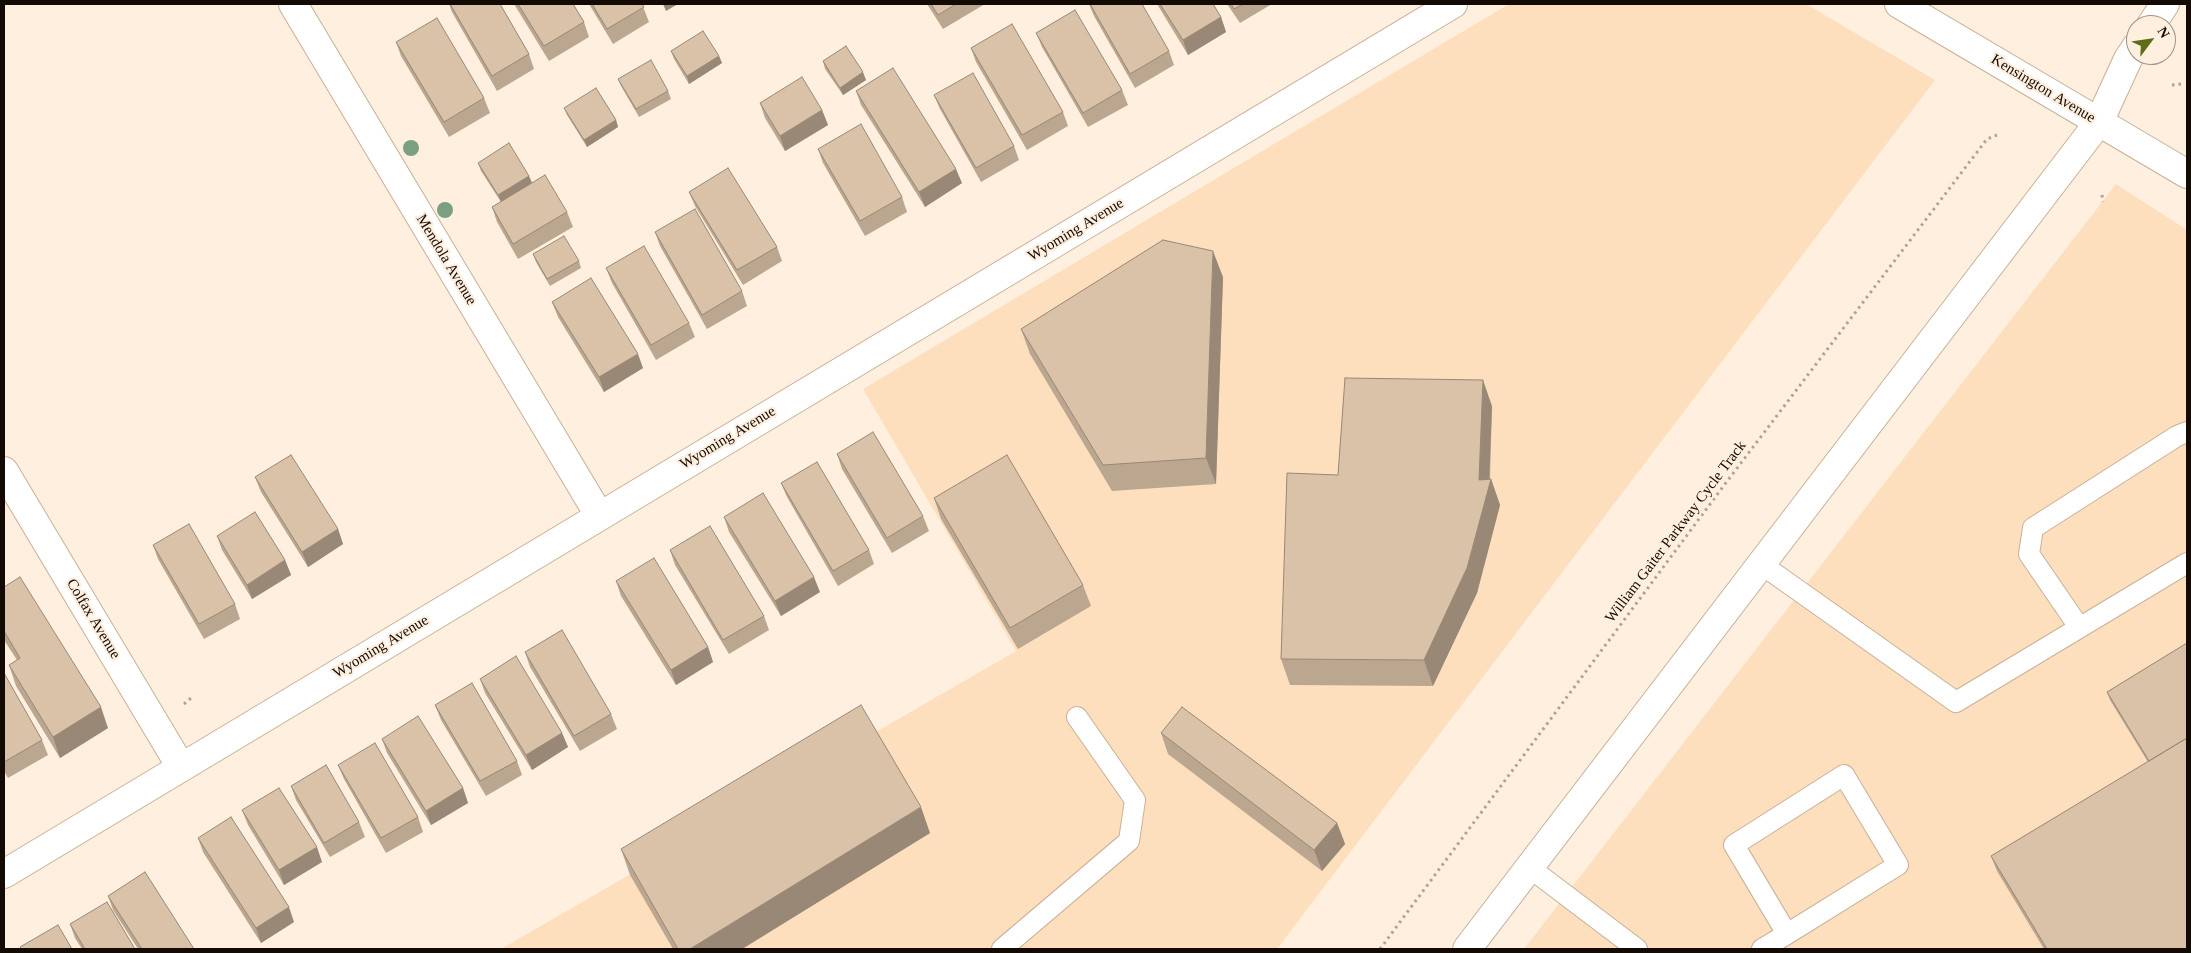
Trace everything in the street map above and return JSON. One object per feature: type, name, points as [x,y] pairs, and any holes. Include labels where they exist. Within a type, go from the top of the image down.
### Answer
[{"type":"street","name":"Wyoming Avenue","points":[[4,874],[599,515],[1454,4]]},
{"type":"street","name":"Kensington Avenue","points":[[1899,4],[2187,174]]},
{"type":"street","points":[[2158,15],[2165,4]]},
{"type":"street","name":"Mendola Avenue","points":[[301,7],[599,515]]},
{"type":"street","points":[[1467,949],[2098,122],[2126,63]]},
{"type":"street","name":"Colfax Avenue","points":[[4,471],[181,767]]},
{"type":"lane","points":[[2079,627],[2029,554],[2033,528],[2177,436],[2187,432]]},
{"type":"lane","points":[[1761,564],[1956,702],[2187,562]]},
{"type":"lane","points":[[1002,949],[1129,841],[1135,800],[1078,717]]},
{"type":"lane","points":[[1762,949],[1787,934],[1898,865],[1844,775],[1734,845],[1787,934]]},
{"type":"lane","points":[[1530,868],[1638,949]]},
{"type":"path","points":[[2172,85],[2182,84]]},
{"type":"path","name":"William Gaiter Parkway Cycle Track","points":[[1380,949],[1711,504],[1988,139],[1997,136]]},
{"type":"path","points":[[2102,195],[2103,202]]},
{"type":"shaded area","points":[[1509,4],[1806,4],[1935,80],[1277,949],[501,949],[1016,651],[863,389]]},
{"type":"shaded area","points":[[2116,184],[2187,230],[2187,949],[1524,949]]},
{"type":"building","points":[[450,4],[500,4],[529,54],[492,76]]},
{"type":"building","points":[[518,4],[573,4],[584,22],[544,46]]},
{"type":"building","points":[[592,4],[642,4],[644,7],[607,29]]},
{"type":"building","points":[[931,4],[956,4],[938,15]]},
{"type":"building","points":[[1090,4],[1142,4],[1169,51],[1130,74]]},
{"type":"building","points":[[1160,4],[1213,4],[1221,17],[1183,40]]},
{"type":"building","points":[[1231,4],[1243,4],[1234,9]]},
{"type":"building","points":[[1075,10],[1122,90],[1083,113],[1036,33]]},
{"type":"building","points":[[437,18],[484,98],[444,122],[396,42]]},
{"type":"building","points":[[1012,24],[1063,112],[1022,135],[971,48]]},
{"type":"building","points":[[703,31],[719,56],[687,76],[671,51]]},
{"type":"building","points":[[846,46],[863,72],[840,88],[823,61]]},
{"type":"building","points":[[651,60],[668,91],[636,109],[618,79]]},
{"type":"building","points":[[893,68],[956,169],[919,192],[856,91]]},
{"type":"building","points":[[973,73],[1014,146],[976,168],[934,95]]},
{"type":"building","points":[[802,77],[822,110],[780,136],[760,103]]},
{"type":"building","points":[[596,88],[616,120],[584,140],[564,108]]},
{"type":"building","points":[[861,124],[902,197],[860,221],[818,149]]},
{"type":"building","points":[[509,143],[529,176],[498,195],[478,163]]},
{"type":"building","points":[[728,168],[777,247],[737,270],[689,192]]},
{"type":"building","points":[[545,175],[567,212],[513,244],[492,207]]},
{"type":"building","points":[[695,209],[742,291],[702,315],[655,232]]},
{"type":"building","points":[[564,236],[579,261],[547,279],[533,254]]},
{"type":"building","points":[[1163,240],[1213,251],[1206,458],[1103,465],[1021,329]]},
{"type":"building","points":[[644,246],[689,323],[651,345],[606,268]]},
{"type":"building","points":[[591,278],[638,354],[599,377],[552,302]]},
{"type":"building","points":[[1345,378],[1483,380],[1479,480],[1491,479],[1467,568],[1424,660],[1281,659],[1287,473],[1338,475]]},
{"type":"building","points":[[873,432],[923,516],[887,538],[837,454]]},
{"type":"building","points":[[291,455],[338,529],[302,552],[255,477]]},
{"type":"building","points":[[1007,455],[1083,585],[1010,628],[934,498]]},
{"type":"building","points":[[817,462],[869,550],[833,571],[781,483]]},
{"type":"building","points":[[763,493],[814,577],[775,601],[724,517]]},
{"type":"building","points":[[255,512],[285,560],[247,585],[217,536]]},
{"type":"building","points":[[189,524],[235,604],[199,624],[153,545]]},
{"type":"building","points":[[710,526],[764,616],[723,640],[670,550]]},
{"type":"building","points":[[654,558],[708,647],[671,670],[616,581]]},
{"type":"building","points":[[20,577],[101,707],[53,737],[9,665],[20,658],[4,631],[4,587]]},
{"type":"building","points":[[562,630],[611,714],[574,736],[525,652]]},
{"type":"building","points":[[2187,643],[2187,738],[2149,761],[2107,692]]},
{"type":"building","points":[[516,656],[562,733],[526,755],[480,679]]},
{"type":"building","points":[[4,673],[42,740],[4,762]]},
{"type":"building","points":[[472,683],[517,761],[480,781],[435,705]]},
{"type":"building","points":[[861,705],[921,807],[690,949],[678,949],[621,849]]},
{"type":"building","points":[[1182,707],[1337,823],[1314,850],[1161,733]]},
{"type":"building","points":[[418,716],[463,788],[426,811],[382,739]]},
{"type":"building","points":[[2187,738],[2187,949],[2047,949],[1991,856]]},
{"type":"building","points":[[375,743],[418,817],[381,838],[338,765]]},
{"type":"building","points":[[326,765],[359,822],[324,843],[291,786]]},
{"type":"building","points":[[279,788],[317,847],[279,870],[242,810]]},
{"type":"building","points":[[231,817],[289,907],[256,928],[198,838]]},
{"type":"building","points":[[145,872],[194,949],[142,949],[108,896]]},
{"type":"building","points":[[107,902],[135,949],[85,949],[70,924]]},
{"type":"building","points":[[58,925],[72,949],[22,949],[20,947]]}]
